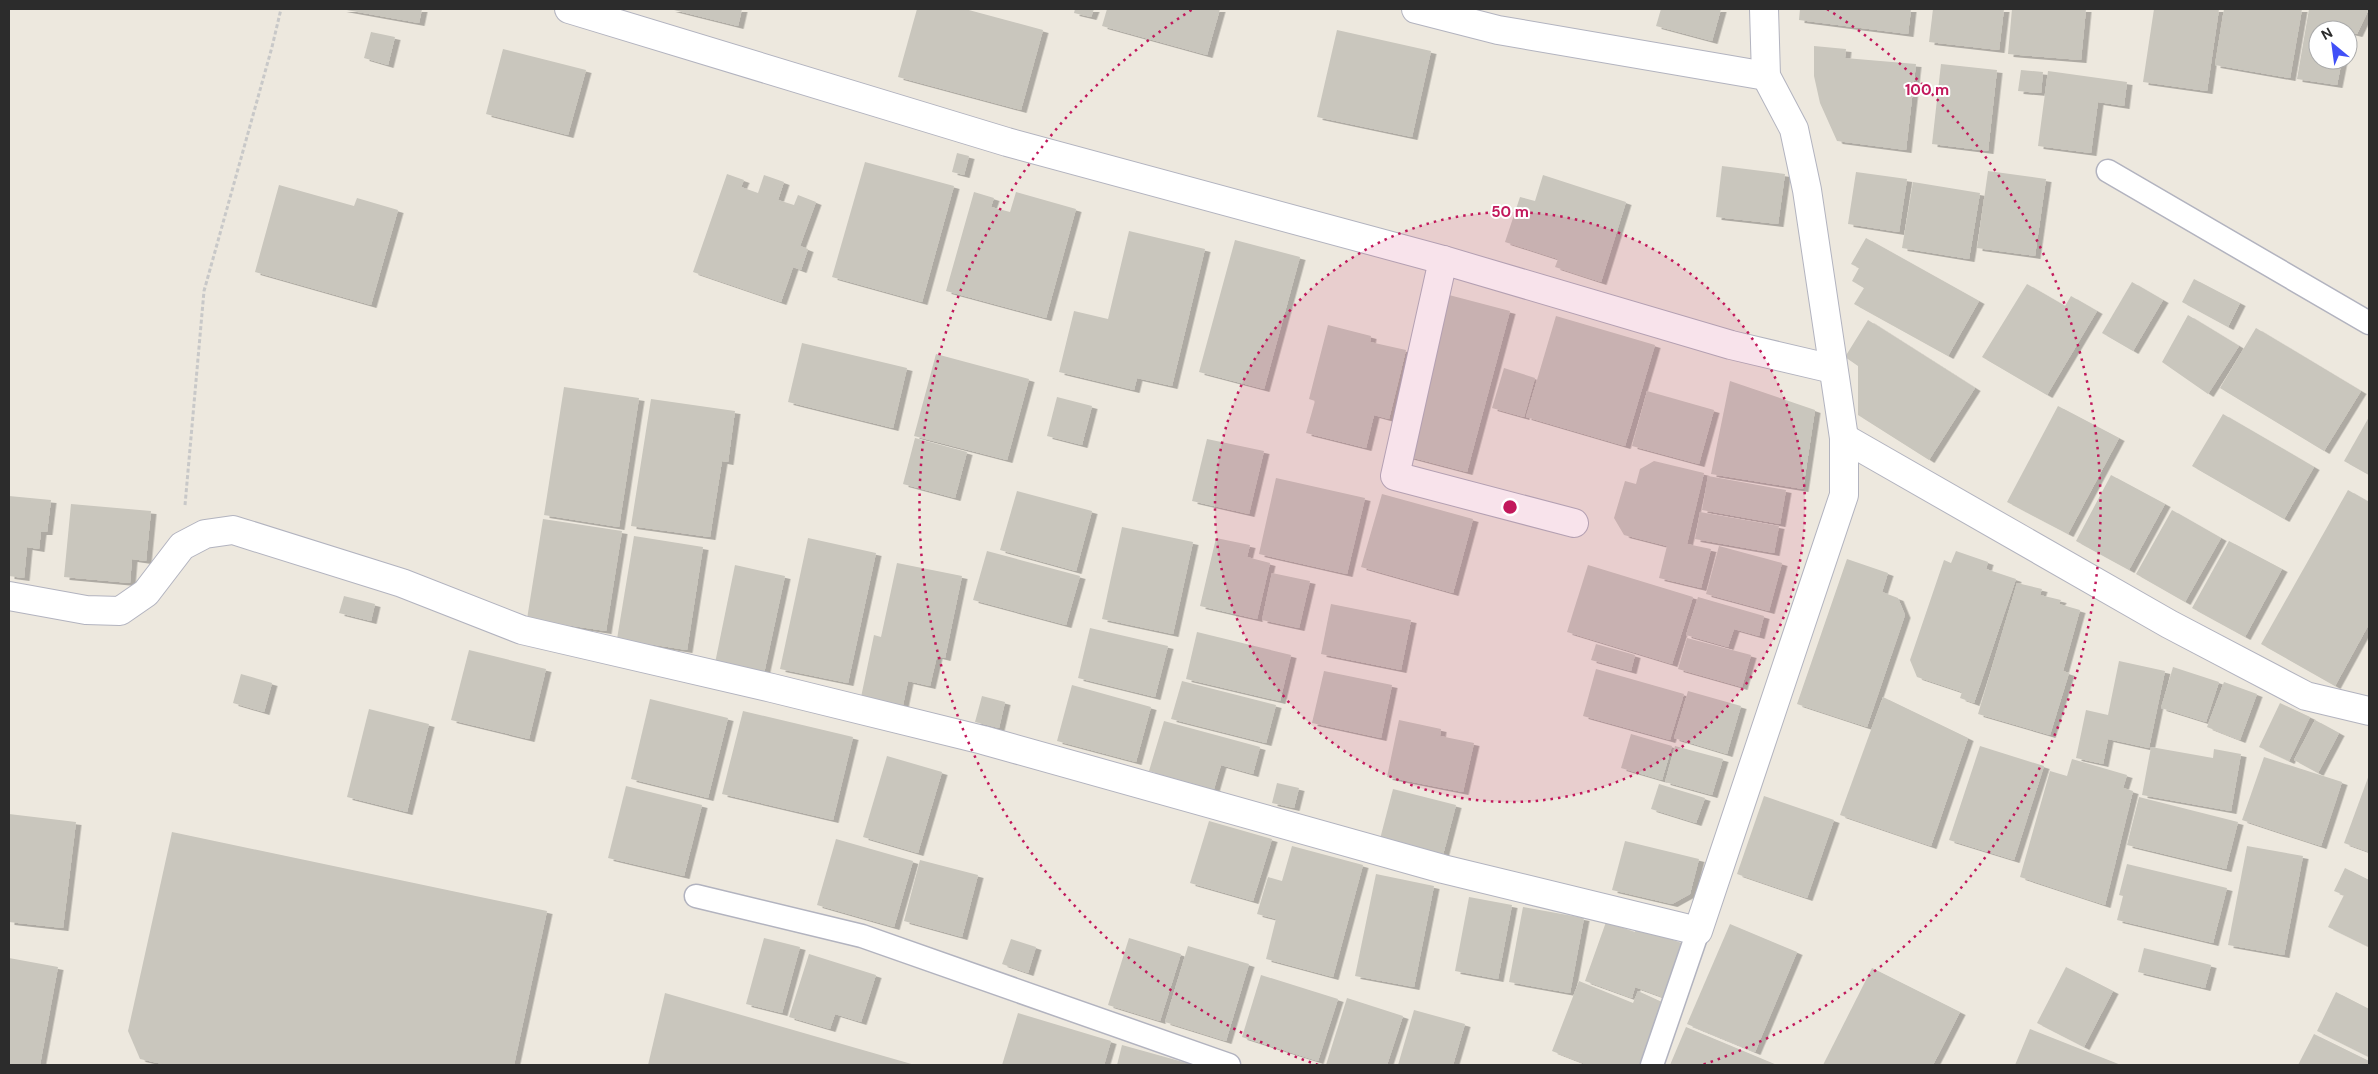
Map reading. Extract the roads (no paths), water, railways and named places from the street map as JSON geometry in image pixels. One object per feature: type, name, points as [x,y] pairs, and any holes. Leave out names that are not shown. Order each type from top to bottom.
[{"type":"street","points":[[569,9],[1007,142],[1444,260],[1731,345],[1832,369]]},
{"type":"street","points":[[1416,9],[1498,30],[1766,76]]},
{"type":"street","points":[[9,596],[86,610],[120,611],[146,593],[182,546],[205,534],[233,530],[402,584],[522,630],[772,688],[983,740],[1443,869],[1698,931],[1844,495],[1844,438],[1832,369],[1807,190],[1794,129],[1766,76],[1764,9]]},
{"type":"street","points":[[1444,260],[1395,476],[1574,523]]},
{"type":"street","points":[[1844,438],[2169,624],[2306,696],[2369,711]]},
{"type":"lane","points":[[2108,171],[2369,324]]},
{"type":"lane","points":[[696,896],[862,936],[1229,1065]]},
{"type":"lane","points":[[1652,1065],[1698,931]]}]
